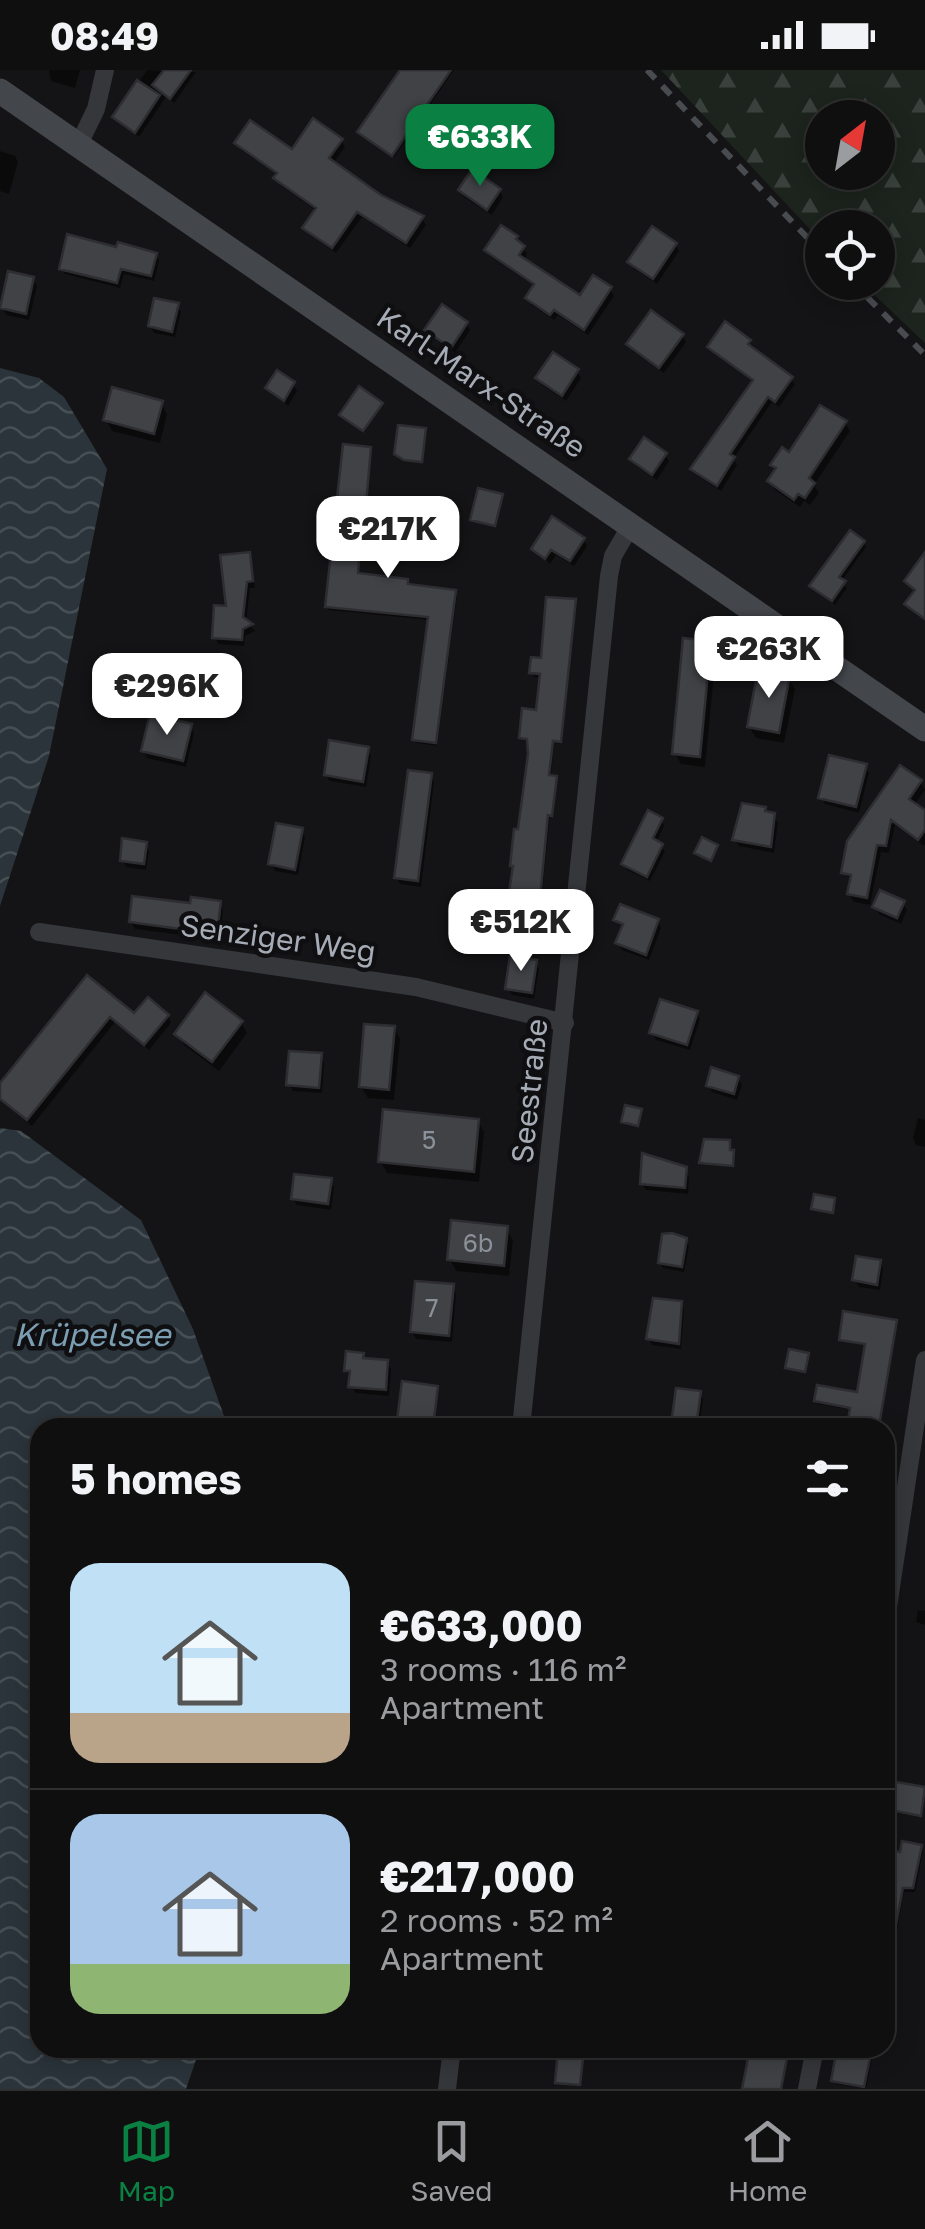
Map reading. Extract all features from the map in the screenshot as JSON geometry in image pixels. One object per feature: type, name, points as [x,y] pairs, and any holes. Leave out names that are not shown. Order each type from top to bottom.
[{"type":"street","points":[[79,144],[96,109],[105,70]]},
{"type":"street","name":"Karl-Marx-Straße","points":[[0,91],[925,729]]},
{"type":"street","name":"Seestraße","points":[[522,1418],[609,576],[613,556],[630,525]]},
{"type":"street","name":"Senziger Weg","points":[[40,932],[416,987],[564,1023]]},
{"type":"street","points":[[895,1560],[925,1360]]},
{"type":"street","points":[[447,2089],[451,2058]]},
{"type":"street","points":[[807,2089],[813,2058]]},
{"type":"green space","points":[[661,70],[925,70],[925,343],[880,300],[895,300],[895,210],[805,210],[805,224]]},
{"type":"water","points":[[0,368],[39,378],[64,397],[107,469],[49,756],[0,906]]},
{"type":"water","name":"Krüpelsee","points":[[0,1128],[21,1131],[141,1220],[193,1329],[225,1418],[30,1418],[30,2058],[197,2058],[186,2089],[0,2089]]},
{"type":"building","points":[[164,70],[191,70],[170,99],[152,85]]},
{"type":"building","points":[[400,70],[451,70],[392,156],[357,132]]},
{"type":"building","points":[[137,80],[160,95],[135,133],[112,117]]},
{"type":"building","points":[[313,118],[343,139],[329,158],[381,195],[424,216],[406,243],[357,212],[332,248],[302,228],[316,208],[273,178],[277,173],[234,143],[250,120],[292,149]]},
{"type":"building","points":[[472,169],[501,189],[487,210],[458,190]]},
{"type":"building","points":[[501,225],[525,246],[519,255],[580,295],[593,275],[612,287],[584,330],[554,310],[550,315],[525,298],[534,284],[484,250]]},
{"type":"building","points":[[652,226],[677,243],[653,279],[627,262]]},
{"type":"building","points":[[67,234],[157,253],[151,276],[121,269],[117,283],[59,269]]},
{"type":"building","points":[[8,271],[34,277],[26,314],[0,308]]},
{"type":"building","points":[[154,298],[179,303],[172,332],[148,326]]},
{"type":"building","points":[[442,304],[468,322],[451,348],[424,330]]},
{"type":"building","points":[[651,310],[684,334],[659,368],[626,344]]},
{"type":"building","points":[[725,321],[751,340],[748,344],[793,377],[775,402],[768,397],[730,454],[735,457],[717,486],[690,469],[753,380],[707,347]]},
{"type":"building","points":[[553,352],[579,369],[562,396],[535,378]]},
{"type":"building","points":[[277,370],[295,382],[284,401],[265,388]]},
{"type":"building","points":[[359,386],[383,403],[363,431],[339,415]]},
{"type":"building","points":[[112,387],[163,401],[154,434],[103,420]]},
{"type":"building","points":[[820,405],[847,421],[809,478],[815,483],[805,498],[798,494],[794,500],[767,481],[776,468],[770,465],[782,447],[789,452]]},
{"type":"building","points":[[398,425],[426,428],[422,462],[404,460],[394,454]]},
{"type":"building","points":[[644,437],[667,453],[652,475],[629,459]]},
{"type":"building","points":[[343,444],[371,447],[366,505],[414,508],[412,544],[361,540],[358,573],[456,590],[436,743],[412,740],[428,617],[325,607]]},
{"type":"building","points":[[478,488],[503,494],[495,526],[470,520]]},
{"type":"building","points":[[552,516],[585,538],[570,561],[551,550],[545,559],[531,549]]},
{"type":"building","points":[[850,530],[865,541],[839,577],[846,581],[832,601],[809,586]]},
{"type":"building","points":[[250,552],[253,581],[247,582],[243,617],[253,624],[243,629],[242,640],[212,638],[214,605],[226,606],[220,555]]},
{"type":"building","points":[[925,552],[925,619],[904,604],[915,590],[904,581]]},
{"type":"building","points":[[546,597],[576,599],[561,742],[553,741],[549,775],[557,776],[552,816],[548,815],[537,930],[504,925],[514,829],[518,829],[528,754],[527,739],[519,738],[522,708],[536,710],[540,674],[529,673],[531,657],[541,658]]},
{"type":"building","points":[[683,638],[711,641],[700,757],[672,754]]},
{"type":"building","points":[[758,670],[790,675],[779,733],[747,727]]},
{"type":"building","points":[[150,714],[192,724],[183,761],[141,751]]},
{"type":"building","points":[[329,740],[369,747],[363,782],[324,775]]},
{"type":"building","points":[[829,755],[867,764],[856,807],[818,798]]},
{"type":"building","points":[[900,765],[922,780],[909,799],[925,810],[925,830],[918,840],[891,820],[886,846],[877,845],[867,898],[847,894],[851,875],[841,873],[847,841]]},
{"type":"building","points":[[408,770],[432,773],[418,881],[394,878]]},
{"type":"building","points":[[742,803],[766,807],[765,811],[775,813],[771,847],[732,840]]},
{"type":"building","points":[[648,810],[663,818],[653,838],[663,844],[647,877],[621,864]]},
{"type":"building","points":[[276,823],[303,828],[295,870],[268,864]]},
{"type":"building","points":[[702,837],[718,845],[711,861],[694,853]]},
{"type":"building","points":[[122,838],[147,842],[144,864],[120,861]]},
{"type":"building","points":[[880,890],[905,901],[897,918],[872,907]]},
{"type":"building","points":[[132,896],[190,903],[191,897],[221,901],[217,934],[129,922]]},
{"type":"building","points":[[620,904],[659,919],[646,955],[615,943],[623,924],[613,920]]},
{"type":"building","points":[[510,956],[537,960],[532,993],[505,989]]},
{"type":"building","points":[[87,975],[134,1013],[148,997],[169,1015],[144,1045],[110,1017],[27,1120],[0,1099],[0,1083]]},
{"type":"building","points":[[205,992],[243,1021],[212,1062],[174,1034]]},
{"type":"building","points":[[660,999],[698,1011],[687,1045],[649,1033]]},
{"type":"building","points":[[364,1024],[395,1026],[389,1090],[359,1087]]},
{"type":"building","points":[[289,1051],[322,1053],[319,1088],[286,1085]]},
{"type":"building","points":[[711,1067],[739,1076],[734,1094],[706,1086]]},
{"type":"building","points":[[625,1105],[642,1109],[638,1126],[621,1122]]},
{"type":"building","points":[[383,1109],[479,1119],[474,1172],[378,1162]]},
{"type":"building","points":[[704,1139],[730,1140],[733,1166],[699,1163]]},
{"type":"building","points":[[642,1153],[687,1167],[685,1188],[640,1184]]},
{"type":"building","points":[[294,1174],[332,1178],[328,1204],[291,1199]]},
{"type":"building","points":[[814,1194],[835,1198],[833,1213],[811,1209]]},
{"type":"building","points":[[451,1220],[508,1226],[504,1266],[447,1260]]},
{"type":"building","points":[[662,1234],[687,1238],[682,1267],[658,1263]]},
{"type":"building","points":[[856,1256],[881,1260],[877,1285],[852,1280]]},
{"type":"building","points":[[415,1281],[454,1284],[449,1336],[410,1332]]},
{"type":"building","points":[[653,1298],[682,1301],[679,1344],[646,1339]]},
{"type":"building","points":[[843,1311],[897,1320],[880,1418],[848,1418],[850,1408],[814,1401],[817,1385],[857,1392],[865,1344],[839,1340]]},
{"type":"building","points":[[789,1349],[809,1353],[805,1372],[785,1368]]},
{"type":"building","points":[[346,1351],[364,1353],[363,1358],[388,1360],[386,1390],[348,1387],[350,1371],[344,1371]]},
{"type":"building","points":[[402,1381],[438,1386],[434,1418],[397,1418]]},
{"type":"building","points":[[676,1388],[701,1391],[697,1418],[672,1417]]},
{"type":"building","points":[[895,1782],[925,1787],[921,1816],[895,1811]]},
{"type":"building","points":[[902,1841],[922,1845],[913,1888],[903,1888],[895,1930],[895,1851],[900,1852]]},
{"type":"building","points":[[557,2058],[583,2058],[580,2085],[555,2083]]},
{"type":"building","points":[[748,2058],[787,2058],[781,2089],[742,2089]]},
{"type":"building","points":[[835,2058],[870,2058],[864,2087],[831,2081]]},
{"type":"railway","points":[[647,70],[805,235]]},
{"type":"railway","points":[[870,300],[925,355]]}]
